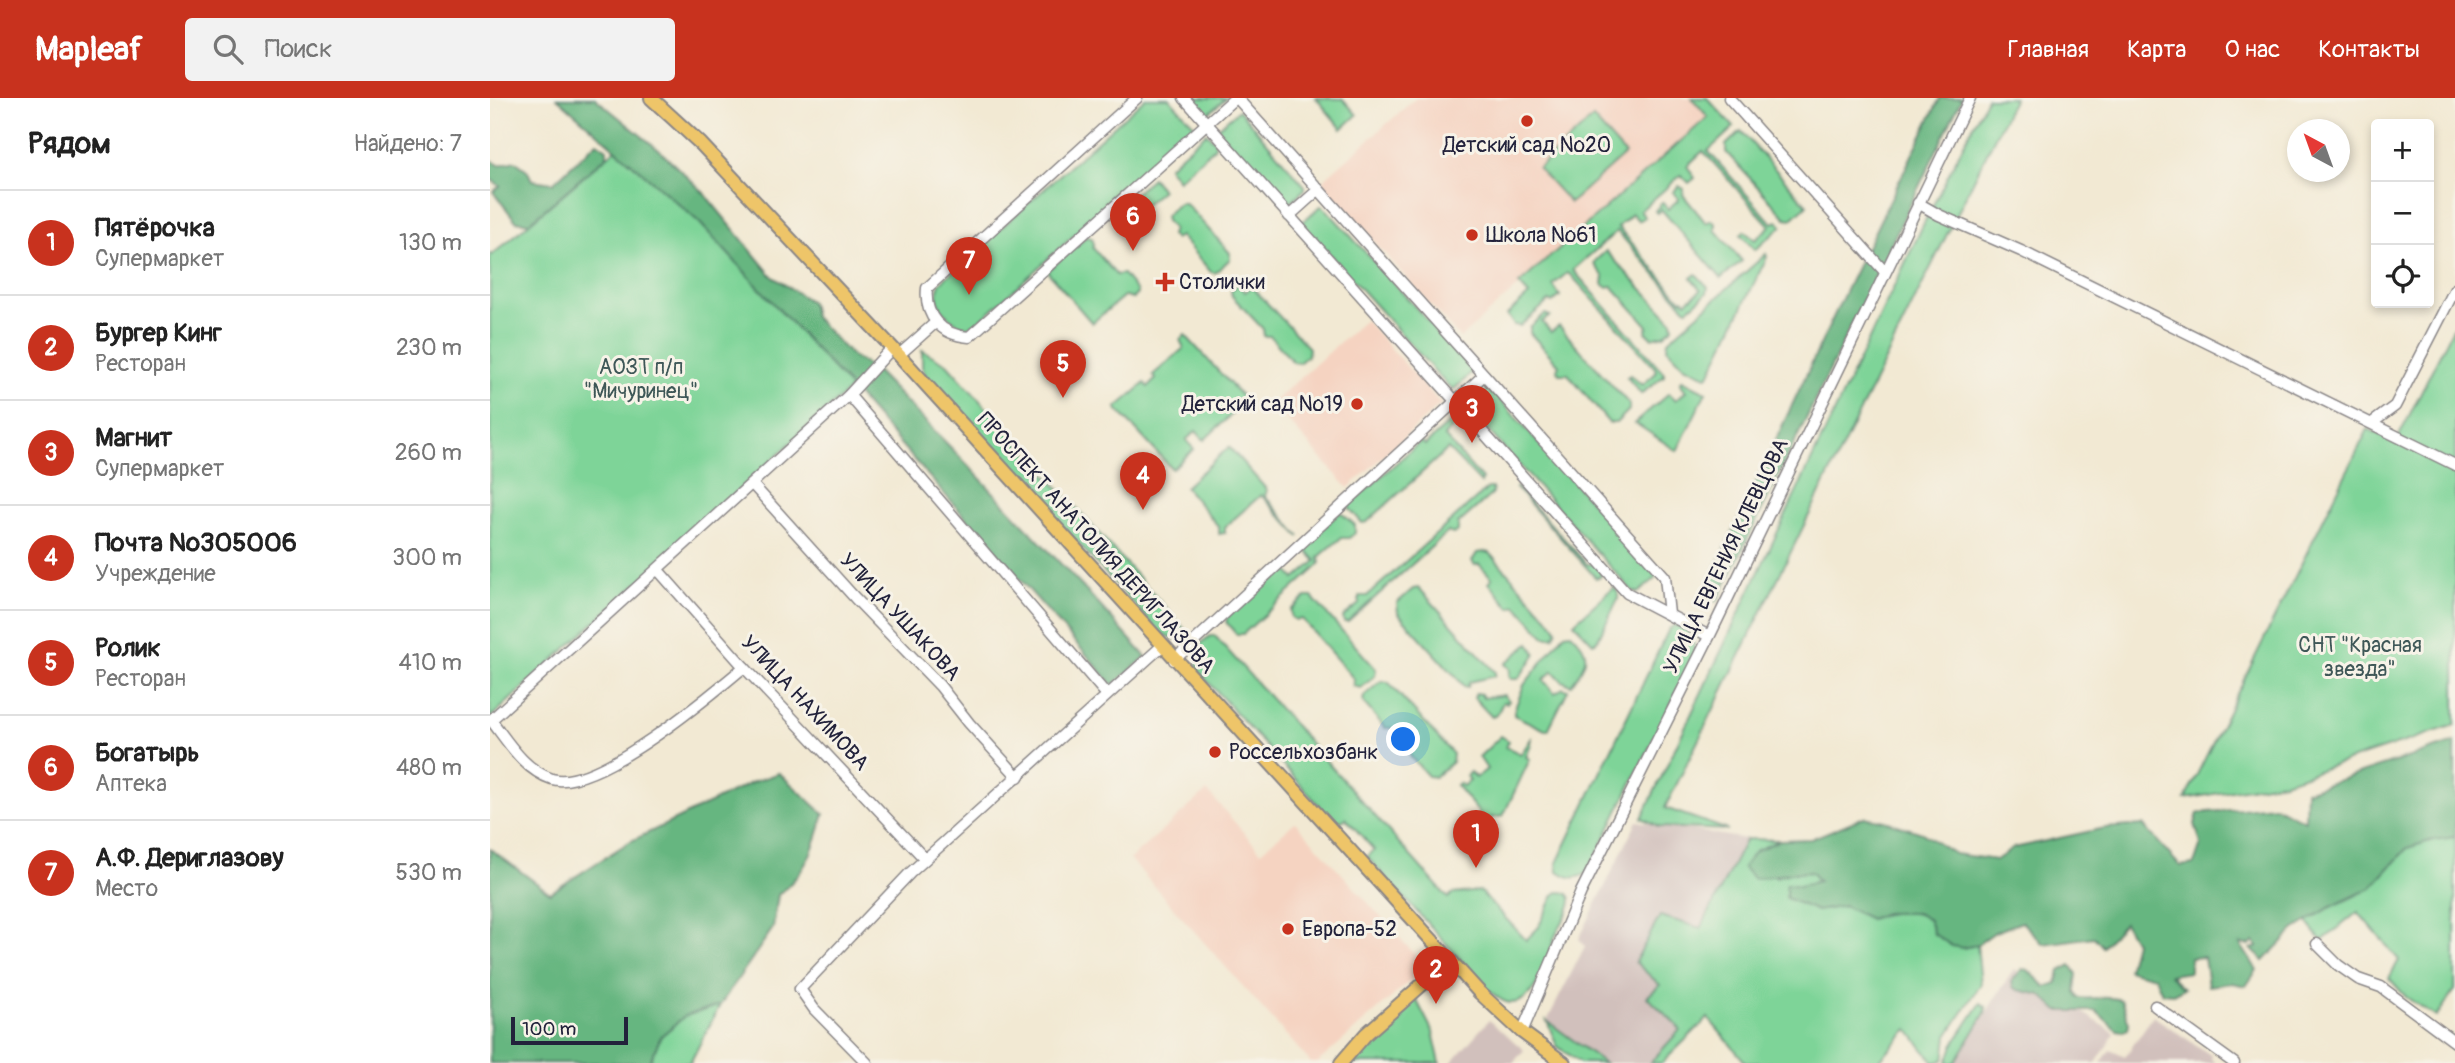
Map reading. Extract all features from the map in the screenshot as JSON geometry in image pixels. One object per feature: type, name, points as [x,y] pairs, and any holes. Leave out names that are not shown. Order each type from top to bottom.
[{"type":"main road","name":"ПРОСПЕКТ АНАТОЛИЯ ДЕРИГЛАЗОВА","points":[[651,98],[701,144],[896,352],[1450,960],[1507,1020],[1564,1063]]},
{"type":"main road","points":[[1341,1063],[1366,1034],[1450,960]]},
{"type":"street","points":[[1137,98],[927,288],[928,310],[935,323],[947,332],[969,337],[1236,98],[1665,577],[1669,614]]},
{"type":"street","points":[[1184,98],[1627,593],[1709,636]]},
{"type":"street","points":[[1729,98],[1885,272]]},
{"type":"street","name":"УЛИЦА ЕВГЕНИЯ КЛЕВЦОВА","points":[[1522,1032],[1581,892],[1709,636],[1970,98]]},
{"type":"street","points":[[1289,216],[1318,190]]},
{"type":"street","points":[[1919,203],[2455,465]]},
{"type":"street","points":[[2372,423],[2395,406],[2455,289]]},
{"type":"street","points":[[744,667],[668,728],[627,754],[580,778],[554,779],[537,772],[520,758],[491,720],[896,352],[935,323]]},
{"type":"street","points":[[1174,660],[1484,375]]},
{"type":"street","points":[[849,395],[1107,695]]},
{"type":"street","name":"УЛИЦА УШАКОВА","points":[[752,484],[855,598],[940,686],[1018,777]]},
{"type":"street","name":"УЛИЦА НАХИМОВА","points":[[658,570],[744,667],[925,859]]},
{"type":"street","points":[[867,1063],[814,1009],[800,989],[909,873],[1162,646]]},
{"type":"street","points":[[2317,944],[2338,965],[2358,979],[2381,987],[2455,1042]]},
{"type":"street","points":[[2155,1006],[2234,1063]]},
{"type":"shaded area","name":"Школа №61","points":[[1416,98],[1692,98],[1709,117],[1460,338],[1321,182]]},
{"type":"shaded area","name":"Детский сад №19","points":[[1365,320],[1441,404],[1348,488],[1272,403]]},
{"type":"shaded area","points":[[1207,791],[1261,852],[1295,822],[1426,967],[1317,1063],[1311,1063],[1130,859]]},
{"type":"shaded area","points":[[1637,821],[1746,839],[1701,928],[1635,963],[1660,985],[1647,997],[1680,1031],[1650,1063],[1604,1063],[1547,1021],[1585,946],[1579,939]]},
{"type":"shaded area","points":[[2014,969],[2115,1033],[2096,1063],[1954,1063]]},
{"type":"shaded area","points":[[2153,1016],[2212,1056],[2211,1059],[2216,1063],[2101,1063],[2110,1050],[2125,1057]]},
{"type":"shaded area","points":[[1489,1020],[1524,1050],[1513,1063],[1451,1063]]},
{"type":"green space","points":[[557,98],[595,98],[659,150],[703,192],[772,276],[811,302],[814,317],[853,357],[874,369],[961,458],[1146,657],[1113,685],[851,388],[699,222]]},
{"type":"green space","points":[[1145,98],[1169,98],[1195,126],[976,324],[966,327],[947,316],[939,304],[940,283]]},
{"type":"green space","points":[[1188,98],[1226,98],[1208,114],[1202,113]]},
{"type":"green space","points":[[1316,98],[1343,99],[1357,115],[1342,129]]},
{"type":"green space","points":[[1692,98],[1707,98],[1734,127],[1708,151],[1772,223],[1778,221],[1782,226],[1755,250],[1741,235],[1744,231],[1755,240],[1770,226],[1703,151],[1687,166],[1695,178],[1689,183],[1681,175],[1640,211],[1645,217],[1639,221],[1632,214],[1618,227],[1681,300],[1686,302],[1701,290],[1691,278],[1696,274],[1708,287],[1707,293],[1688,309],[1685,308],[1617,231],[1573,270],[1664,373],[1664,376],[1641,394],[1627,377],[1630,375],[1642,385],[1656,373],[1655,368],[1571,275],[1567,273],[1553,285],[1560,296],[1552,303],[1549,301],[1520,326],[1514,325],[1507,315],[1529,295],[1519,284],[1708,117]]},
{"type":"green space","points":[[1940,98],[1962,98],[1717,602],[1703,595],[1847,288]]},
{"type":"green space","points":[[1987,98],[2014,98],[1665,808],[1728,830],[1660,827],[1642,818],[1924,223]]},
{"type":"green space","points":[[1239,110],[1305,186],[1287,205],[1216,129]]},
{"type":"green space","points":[[1593,118],[1625,154],[1570,203],[1538,168]]},
{"type":"green space","points":[[1741,131],[1807,205],[1792,219],[1786,218],[1726,152],[1726,145]]},
{"type":"green space","points":[[1206,133],[1215,141],[1215,147],[1178,180],[1168,167]]},
{"type":"green space","points":[[597,142],[607,149],[607,156],[529,223],[516,221],[493,192],[500,186],[490,179],[490,159],[499,165],[515,161],[527,170],[532,180],[553,183]]},
{"type":"green space","name":"АОЗТ п/п \"Мичуринец\"","points":[[616,149],[699,222],[851,388],[490,718],[490,254]]},
{"type":"green space","points":[[1152,178],[1162,190],[1120,226],[1112,218],[1114,212]]},
{"type":"green space","points":[[1679,186],[1684,189],[1683,195],[1706,223],[1712,220],[1716,225],[1715,230],[1742,261],[1721,278],[1661,209],[1657,213],[1655,211],[1662,202],[1668,209],[1679,199],[1673,192]]},
{"type":"green space","points":[[1179,203],[1185,203],[1230,253],[1230,259],[1215,273],[1211,272],[1180,236],[1175,239],[1171,235],[1173,229],[1165,216]]},
{"type":"green space","points":[[1321,206],[1469,366],[1472,373],[1454,389],[1448,386],[1303,225],[1302,222]]},
{"type":"green space","points":[[1087,236],[1093,239],[1093,248],[1116,275],[1123,274],[1137,291],[1132,299],[1124,296],[1092,323],[1047,271]]},
{"type":"green space","points":[[1606,251],[1672,321],[1673,327],[1664,335],[1652,338],[1646,332],[1648,326],[1612,286],[1603,284],[1604,277],[1594,264]]},
{"type":"green space","points":[[1766,254],[1767,257],[1709,375],[1684,366],[1667,348],[1668,341]]},
{"type":"green space","points":[[1238,284],[1245,292],[1252,287],[1309,348],[1308,355],[1299,363],[1293,362],[1270,336],[1264,336],[1263,329],[1232,296],[1231,291]]},
{"type":"green space","points":[[1545,314],[1550,316],[1542,322],[1551,332],[1559,326],[1629,404],[1629,410],[1616,423],[1609,423],[1568,374],[1559,374],[1559,365],[1530,333],[1530,327]]},
{"type":"green space","name":"СНТ \"Красная звезда\"","points":[[2455,324],[2455,725],[2284,782],[2185,799],[2368,429],[2396,442]]},
{"type":"green space","points":[[1185,335],[1246,401],[1204,440],[1196,431],[1186,440],[1194,449],[1172,469],[1116,408],[1145,383],[1148,387],[1156,379],[1153,375],[1184,348],[1180,340]]},
{"type":"green space","points":[[922,350],[947,364],[1189,634],[1175,639],[1161,634],[926,377],[922,367]]},
{"type":"green space","points":[[1682,380],[1706,392],[1677,451],[1635,423],[1669,393],[1676,400],[1686,391],[1680,383]]},
{"type":"green space","points":[[1487,390],[1493,392],[1654,572],[1656,578],[1638,593],[1632,591],[1469,409],[1468,407]]},
{"type":"green space","points":[[1461,415],[1464,417],[1444,436],[1482,479],[1481,483],[1448,449],[1367,522],[1362,523],[1349,505],[1421,441],[1425,445]]},
{"type":"green space","points":[[1229,447],[1267,490],[1265,496],[1300,537],[1261,495],[1225,527],[1225,533],[1219,534],[1219,527],[1185,487]]},
{"type":"green space","points":[[1517,487],[1587,564],[1595,564],[1601,570],[1601,576],[1596,578]]},
{"type":"green space","points":[[1488,488],[1492,488],[1493,493],[1458,524],[1458,531],[1453,534],[1448,532],[1348,622],[1344,622],[1343,617],[1359,604],[1359,596],[1367,596]]},
{"type":"green space","points":[[1340,512],[1355,525],[1355,533],[1349,538],[1341,538],[1319,557],[1320,563],[1317,567],[1243,634],[1236,634],[1226,622],[1228,615],[1283,566],[1295,579],[1316,561],[1306,550],[1305,544]]},
{"type":"green space","points":[[1477,553],[1490,553],[1555,626],[1557,631],[1553,637],[1545,637],[1516,605],[1510,608],[1489,583],[1492,578],[1479,564],[1475,565],[1472,561]]},
{"type":"green space","points":[[1614,587],[1618,592],[1618,599],[1597,641],[1593,643],[1574,623]]},
{"type":"green space","points":[[1419,588],[1495,672],[1495,676],[1469,682],[1468,687],[1465,687],[1398,613],[1397,603],[1413,589]]},
{"type":"green space","points":[[1306,597],[1312,597],[1376,669],[1375,676],[1361,688],[1353,686],[1354,679],[1302,619],[1291,617],[1291,610]]},
{"type":"green space","points":[[1675,625],[1685,630],[1692,638],[1693,659],[1588,872],[1577,877],[1566,876],[1558,871],[1557,863],[1669,629]]},
{"type":"green space","points":[[1571,633],[1583,646],[1584,664],[1571,685],[1562,681],[1553,671],[1543,680],[1555,693],[1563,688],[1568,690],[1548,730],[1545,730],[1514,715],[1514,711],[1524,685],[1561,638]]},
{"type":"green space","points":[[1215,636],[1448,898],[1452,894],[1480,891],[1526,940],[1538,928],[1554,895],[1564,892],[1569,895],[1569,908],[1554,939],[1544,969],[1525,998],[1506,1002],[1489,991],[1367,857],[1374,850],[1346,818],[1333,821],[1200,673],[1197,652],[1202,643]]},
{"type":"green space","points":[[1529,643],[1536,654],[1518,679],[1511,679],[1510,669],[1505,664]]},
{"type":"green space","points":[[1381,681],[1388,682],[1453,754],[1452,762],[1435,777],[1428,776],[1410,756],[1410,747],[1405,741],[1399,743],[1396,739],[1397,733],[1392,728],[1385,728],[1363,702],[1364,696]]},
{"type":"green space","points":[[1476,693],[1483,698],[1504,695],[1509,701],[1503,702],[1497,715],[1492,717],[1474,698]]},
{"type":"green space","points":[[1501,736],[1509,741],[1506,747],[1521,754],[1531,739],[1526,757],[1530,759],[1503,816],[1484,819],[1456,785],[1459,783],[1463,786],[1470,780],[1466,776],[1470,772],[1476,778],[1487,769],[1479,757]]},
{"type":"green space","points":[[2455,742],[2455,837],[2407,848],[2371,888],[2329,908],[2294,930],[2264,961],[2251,949],[2258,947],[2254,942],[2250,945],[2240,944],[2257,970],[2246,986],[2232,983],[2208,986],[2204,957],[2190,958],[2190,972],[2170,975],[2184,988],[2173,994],[2162,993],[2155,977],[2128,970],[2135,942],[2124,923],[2103,947],[2094,937],[2043,944],[2022,922],[1995,932],[1977,945],[1962,948],[1952,946],[1934,934],[1929,920],[1917,913],[1885,913],[1870,919],[1844,906],[1817,911],[1786,898],[1786,884],[1800,886],[1819,881],[1811,872],[1754,879],[1743,867],[1755,851],[1780,840],[1811,839],[1864,817],[1922,833],[1955,854],[1996,860],[2014,848],[2105,828],[2143,825],[2180,866],[2194,864],[2201,844],[2195,824],[2198,813],[2274,806],[2305,821],[2306,791]]},
{"type":"green space","points":[[779,773],[824,814],[803,868],[778,895],[773,928],[720,1005],[685,1016],[661,1036],[649,1063],[490,1063],[490,849],[550,893],[629,842],[753,782]]},
{"type":"green space","points":[[2455,837],[2455,990],[2436,1017],[2406,997],[2389,978],[2399,960],[2358,912],[2322,941],[2307,922],[2371,888],[2407,848]]},
{"type":"green space","points":[[1746,839],[1780,840],[1755,851],[1775,877],[1811,872],[1819,881],[1800,886],[1817,911],[1844,906],[1870,919],[1891,913],[1914,913],[1928,920],[1934,934],[1962,948],[1977,945],[1981,984],[1947,1036],[1944,1060],[1934,1063],[1908,1029],[1877,1063],[1746,1063],[1708,1018],[1662,1063],[1650,1063],[1680,1030],[1647,997],[1660,985],[1635,962],[1660,916],[1701,928]]},
{"type":"green space","points":[[2071,965],[2077,974],[2075,992],[2078,998],[2121,1000],[2129,1023],[2128,1029],[2117,1030],[2096,1011],[2058,1011],[2041,995],[2013,987],[2012,981],[2022,969],[2028,970],[2046,987],[2057,983],[2060,971]]},
{"type":"green space","points":[[1416,999],[1433,1032],[1440,1063],[1353,1063],[1381,1031]]},
{"type":"green space","points":[[1981,1003],[1986,1007],[1985,1013],[1955,1063],[1947,1063],[1953,1045]]},
{"type":"green space","points":[[720,1005],[690,1063],[649,1063],[661,1036],[685,1016]]},
{"type":"green space","points":[[1547,1021],[1604,1063],[1580,1063],[1557,1046]]},
{"type":"place","name":"Детский сад №20","points":[[1527,121]]},
{"type":"place","name":"Школа №61","points":[[1472,235]]},
{"type":"place","name":"Богатырь","points":[[1133,251]]},
{"type":"place","name":"Столички","points":[[1165,282]]},
{"type":"place","name":"А.Ф. Дериглазову","points":[[969,295]]},
{"type":"place","name":"Ролик","points":[[1063,398]]},
{"type":"place","name":"Детский сад №19","points":[[1357,404]]},
{"type":"place","name":"Магнит","points":[[1472,443]]},
{"type":"place","name":"Почта №305006","points":[[1143,510]]},
{"type":"place","name":"Россельхозбанк","points":[[1215,752]]},
{"type":"place","name":"Пятёрочка","points":[[1476,868]]},
{"type":"place","name":"Европа-52","points":[[1288,929]]},
{"type":"place","name":"Бургер Кинг","points":[[1436,1004]]}]
